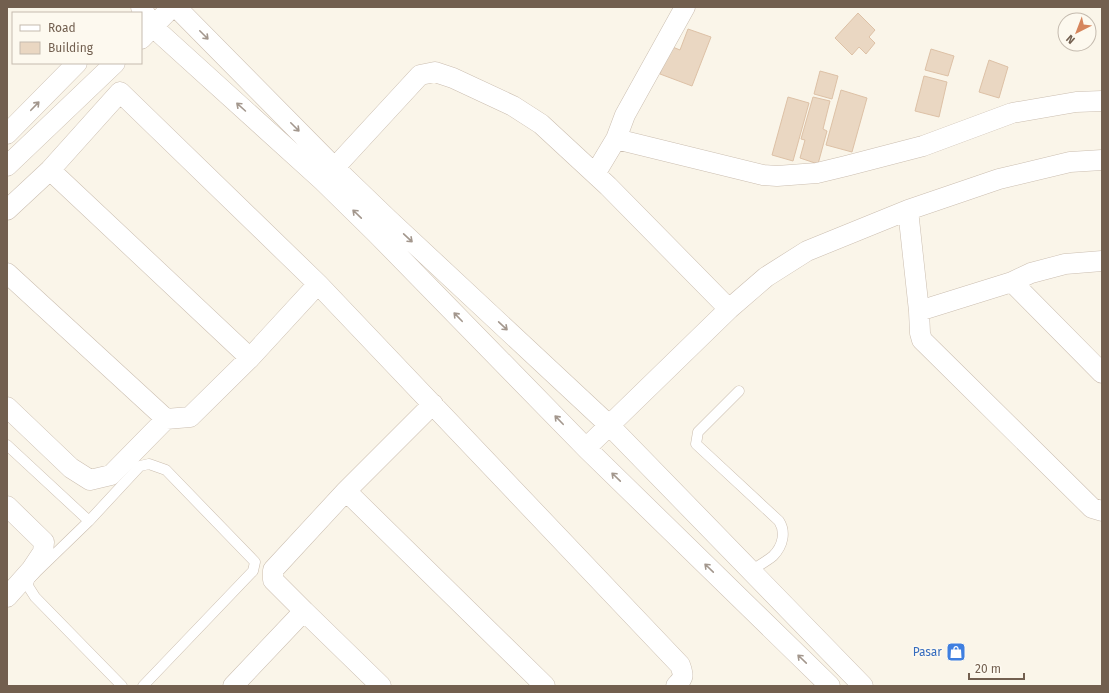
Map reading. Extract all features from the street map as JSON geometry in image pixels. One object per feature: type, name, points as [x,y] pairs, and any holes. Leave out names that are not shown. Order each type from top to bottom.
[{"type":"street","points":[[141,7],[147,33],[329,174]]},
{"type":"street","points":[[147,33],[172,7]]},
{"type":"street","points":[[176,7],[329,174],[382,226],[586,448],[830,686]]},
{"type":"street","points":[[595,174],[616,139],[625,115],[685,7]]},
{"type":"street","points":[[7,134],[76,64]]},
{"type":"street","points":[[7,166],[114,64]]},
{"type":"street","points":[[329,174],[420,75],[435,72],[453,78],[513,106],[541,124],[595,174],[729,309]]},
{"type":"street","points":[[7,210],[50,170],[120,92],[318,284],[680,665],[683,673],[683,679],[676,686]]},
{"type":"street","points":[[616,139],[764,175],[788,175],[817,172],[846,166],[923,146],[1012,114],[1076,102],[1102,101]]},
{"type":"street","points":[[586,448],[729,309],[766,277],[807,252],[908,210],[999,179],[1070,162],[1102,160]]},
{"type":"street","points":[[50,170],[250,358]]},
{"type":"street","points":[[908,210],[920,333],[922,340],[1092,508],[1102,511]]},
{"type":"street","points":[[382,226],[610,426],[752,570],[863,686]]},
{"type":"street","points":[[919,311],[1012,282],[1031,273],[1065,264],[1102,261]]},
{"type":"street","points":[[7,273],[166,419]]},
{"type":"street","points":[[1012,282],[1102,372]]},
{"type":"street","points":[[7,407],[70,468],[90,480],[111,475],[166,419],[190,418],[250,358],[318,284]]},
{"type":"street","points":[[381,686],[273,580],[273,570],[346,491],[433,404]]},
{"type":"street","points":[[346,491],[545,686]]},
{"type":"street","points":[[7,506],[44,542],[43,552],[31,570],[7,597]]},
{"type":"street","points":[[233,686],[304,611]]},
{"type":"lane","points":[[739,391],[698,432],[696,444],[778,520],[782,526],[784,534],[782,541],[773,556],[752,570]]},
{"type":"lane","points":[[7,445],[89,521]]},
{"type":"lane","points":[[122,686],[35,597],[28,586],[29,579],[89,521],[140,466],[149,464],[166,470],[254,562],[253,571],[142,686]]},
{"type":"building","points":[[858,13],[875,30],[869,37],[875,43],[866,54],[859,47],[852,55],[835,38]]},
{"type":"building","points":[[688,29],[711,37],[692,86],[660,74],[670,46],[680,50]]},
{"type":"building","points":[[931,49],[954,56],[948,76],[925,70]]},
{"type":"building","points":[[989,60],[1008,67],[999,98],[979,92]]},
{"type":"building","points":[[820,71],[838,76],[832,99],[814,94]]},
{"type":"building","points":[[924,76],[947,82],[939,117],[915,111]]},
{"type":"building","points":[[841,90],[867,98],[852,152],[826,145]]},
{"type":"building","points":[[788,97],[809,103],[793,161],[772,155]]},
{"type":"building","points":[[813,97],[830,101],[823,129],[827,131],[818,164],[800,158],[805,140],[801,139]]},
{"type":"place","name":"Pasar","points":[[956,652]]}]
